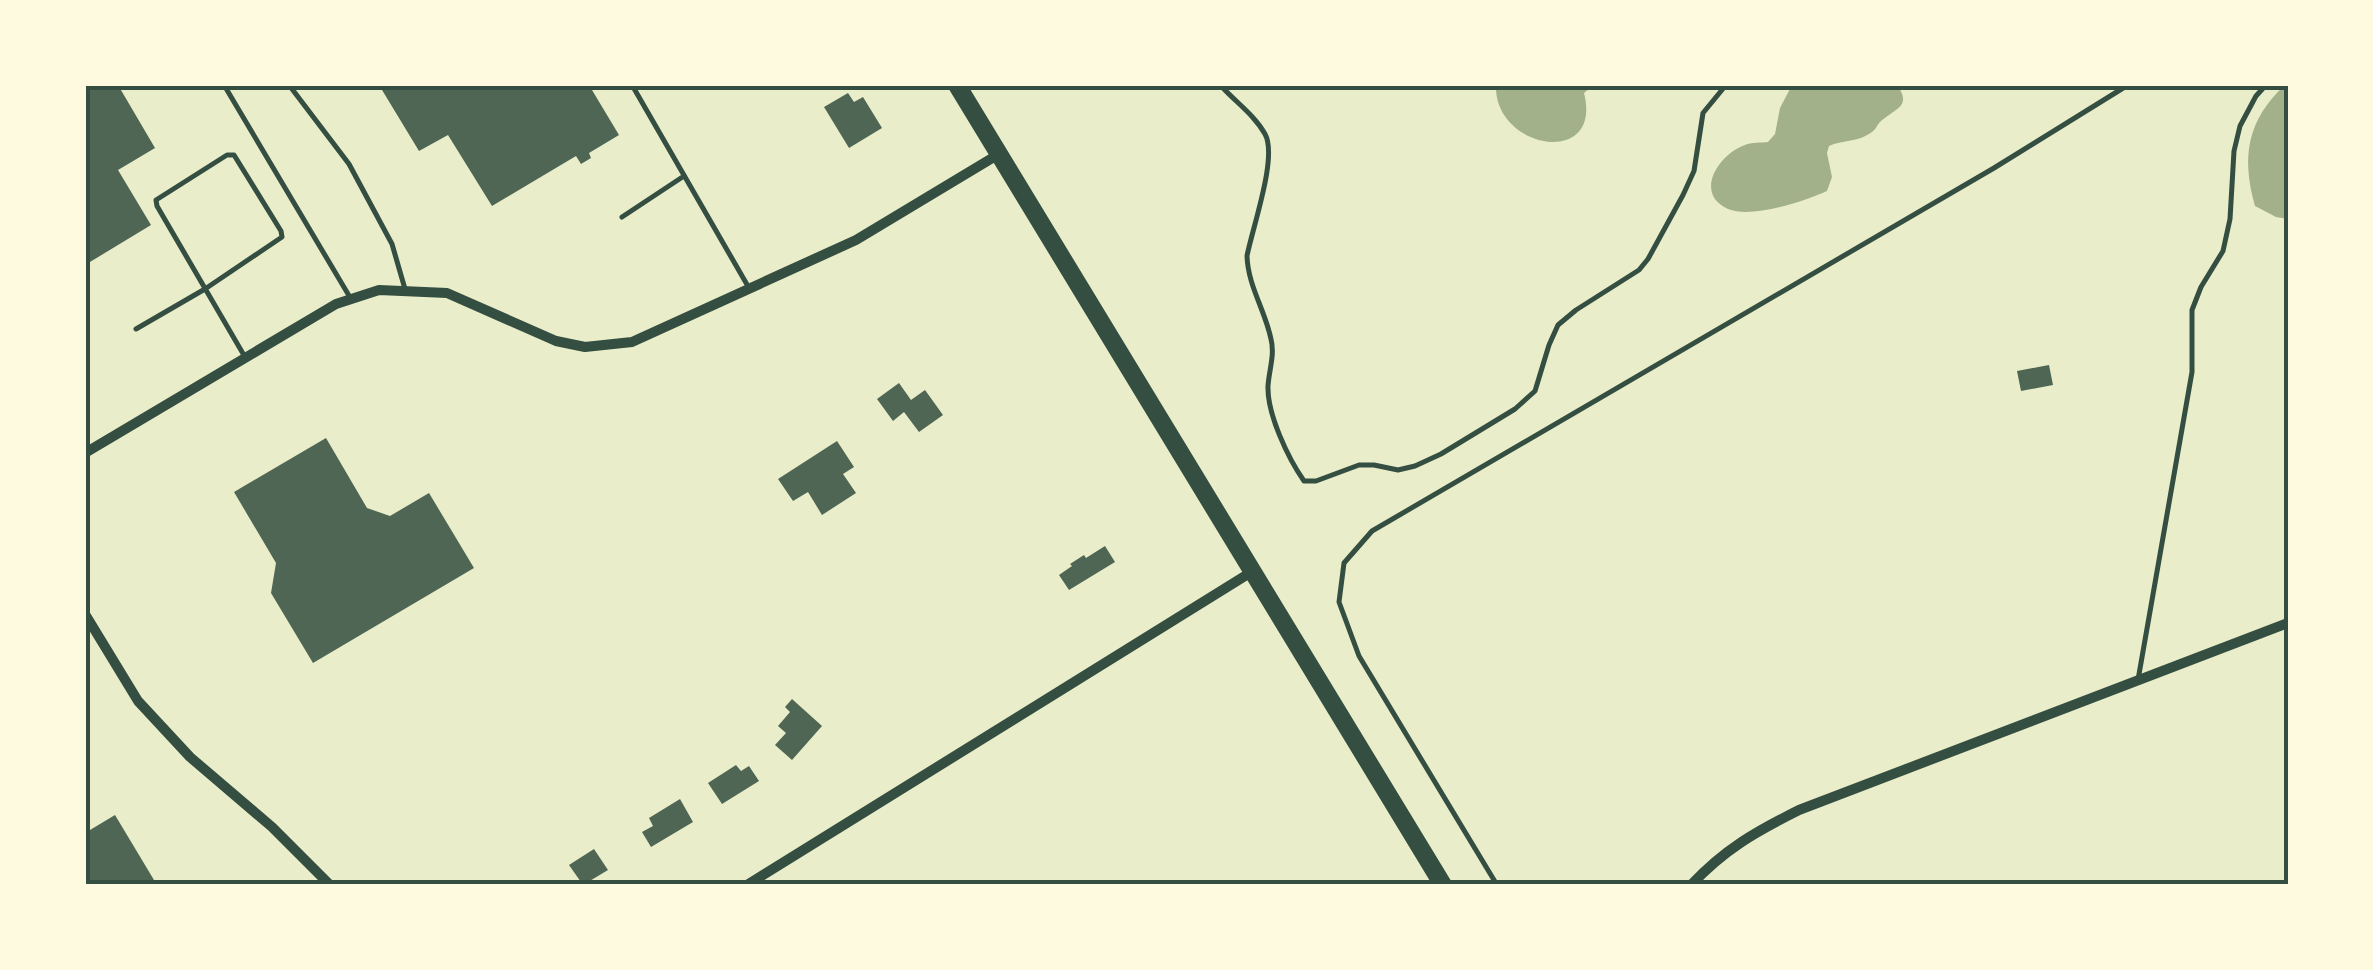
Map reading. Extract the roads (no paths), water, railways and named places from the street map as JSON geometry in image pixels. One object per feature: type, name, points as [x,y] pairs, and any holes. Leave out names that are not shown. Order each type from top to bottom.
[{"type":"main road","points":[[958,85],[1443,885]]},
{"type":"street","points":[[85,453],[336,304],[379,290],[447,294],[556,340],[586,346],[632,342],[856,240],[999,154]]},
{"type":"street","points":[[747,885],[1253,571]]},
{"type":"street","points":[[85,614],[138,701],[190,757],[272,827],[330,885]]},
{"type":"street","points":[[1691,885],[1726,851],[1799,810],[2288,622]]},
{"type":"lane","points":[[224,85],[352,299]]},
{"type":"lane","points":[[289,85],[349,164],[392,244],[406,292]]},
{"type":"lane","points":[[632,85],[749,288]]},
{"type":"lane","points":[[1224,85],[1269,142],[1269,161],[1247,256],[1248,272],[1274,352],[1268,382],[1272,413],[1295,468],[1304,481],[1316,482],[1359,464],[1398,470],[1415,466],[1515,410],[1535,390],[1558,324],[1639,270],[1648,259],[1694,171],[1703,114],[1726,85]]},
{"type":"lane","points":[[1496,885],[1359,656],[1339,602],[1344,564],[1372,531],[1994,168],[2128,85]]},
{"type":"lane","points":[[2138,680],[2192,372],[2192,310],[2200,287],[2223,250],[2240,126],[2266,85]]},
{"type":"lane","points":[[136,330],[205,289],[282,238],[234,155],[227,155],[156,200],[157,206],[205,289],[245,358]]},
{"type":"lane","points":[[622,217],[684,176]]}]
